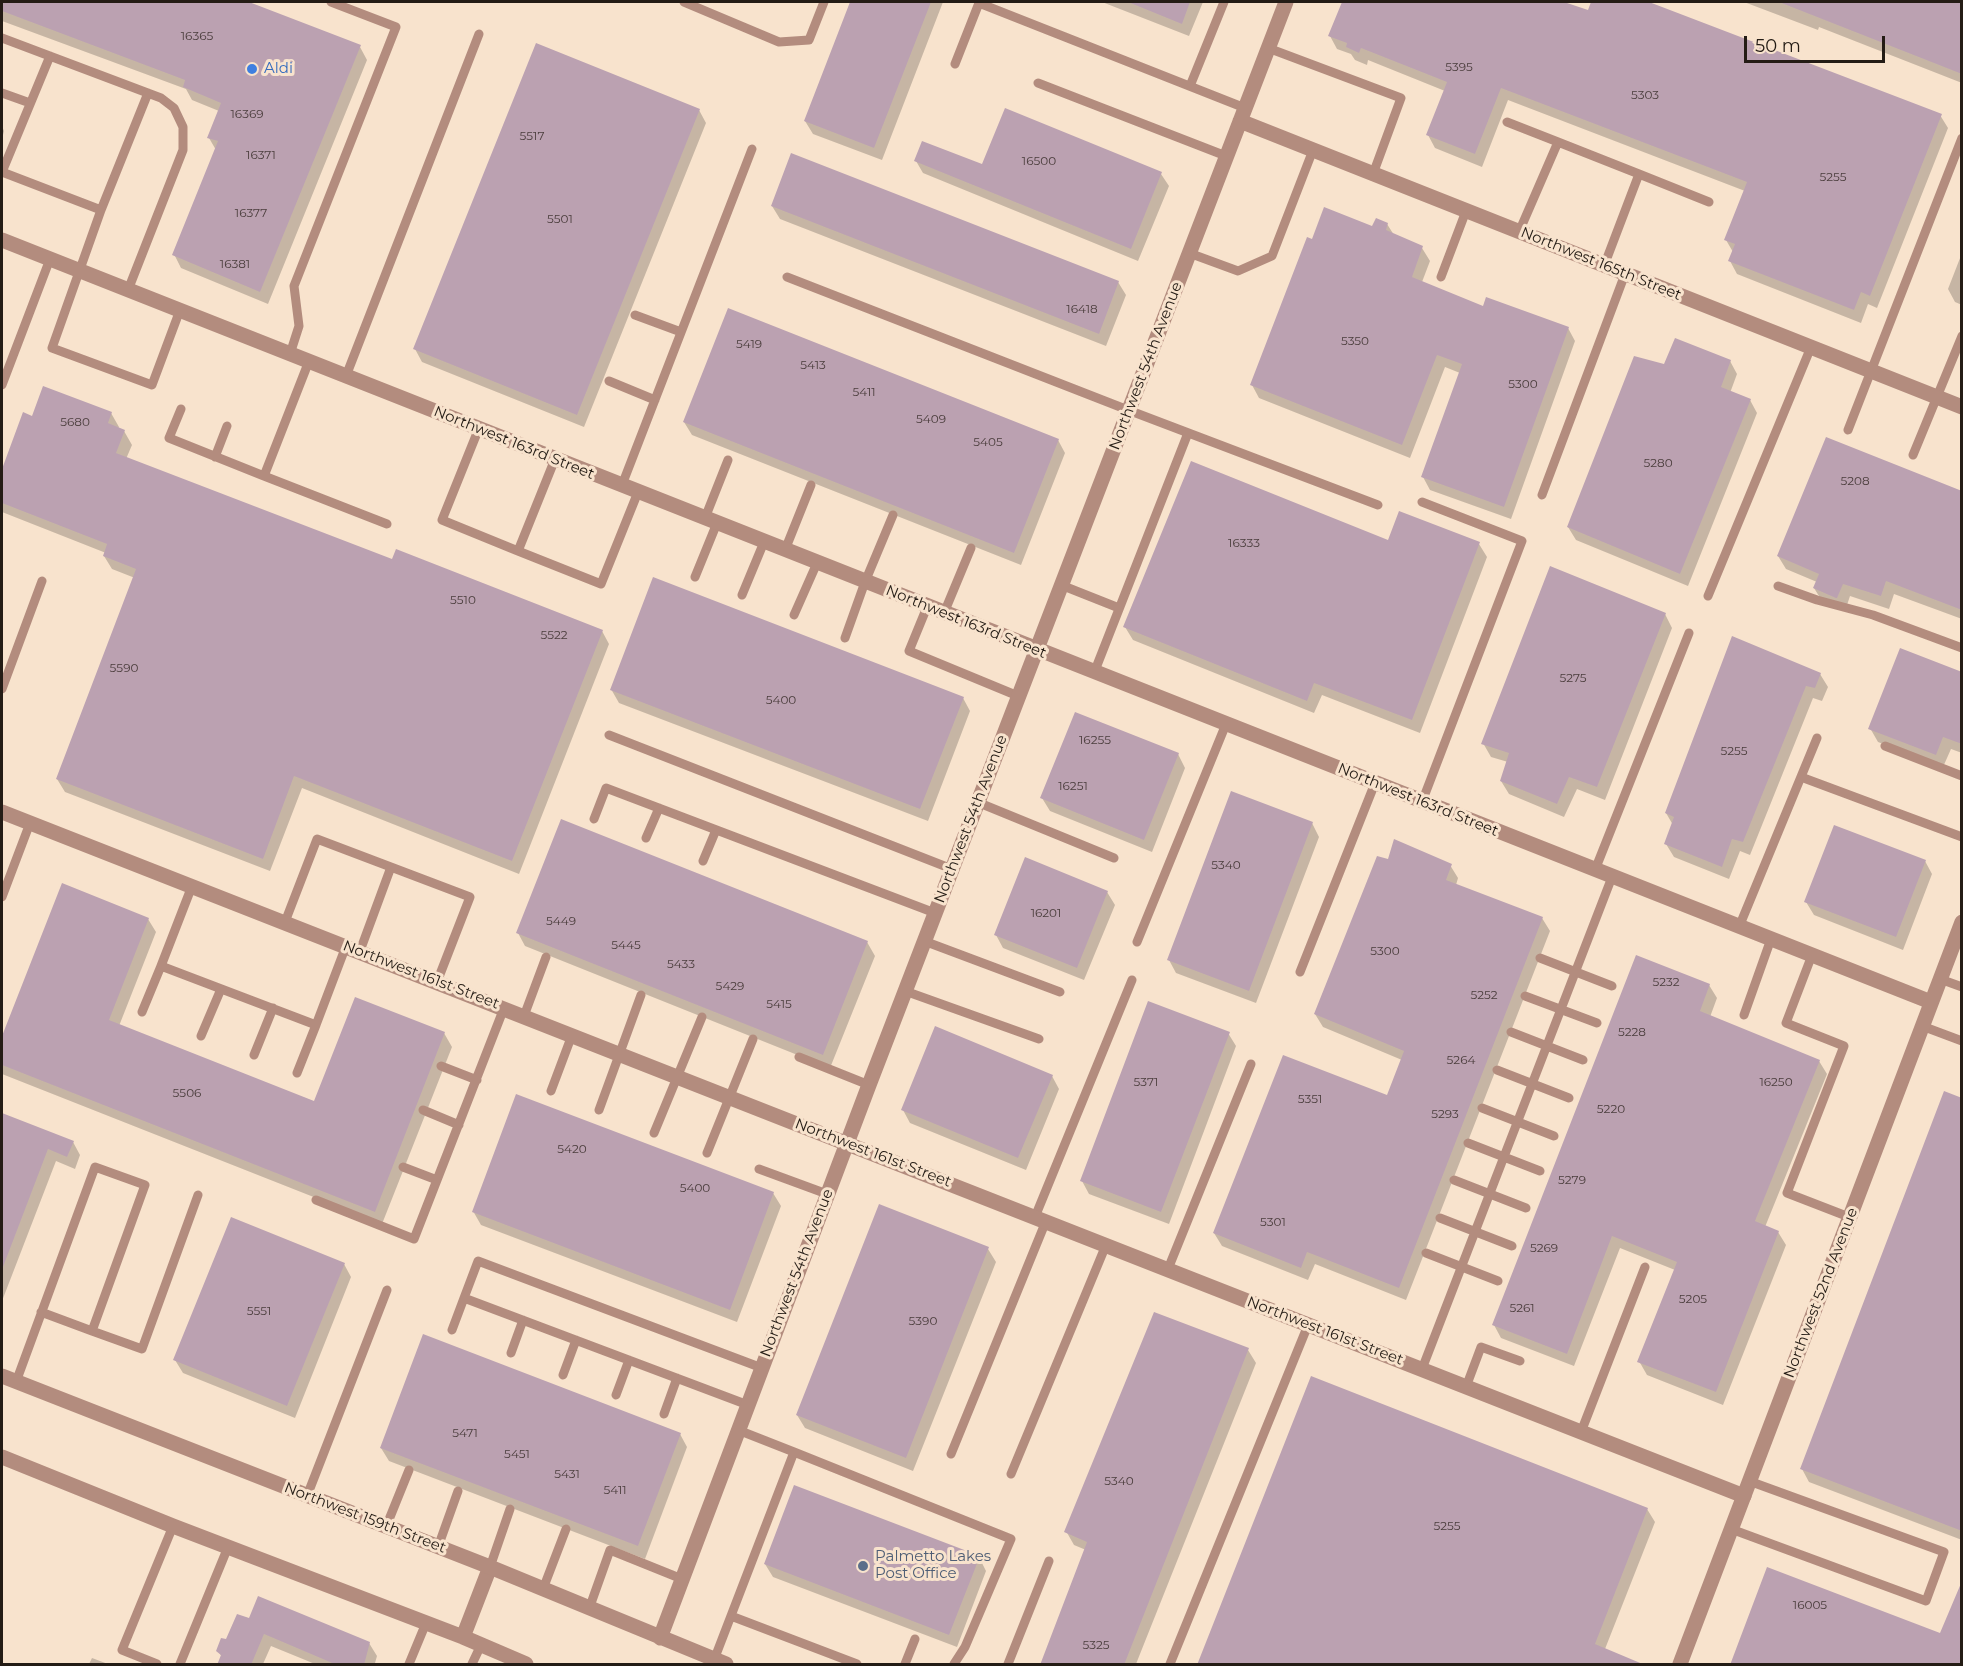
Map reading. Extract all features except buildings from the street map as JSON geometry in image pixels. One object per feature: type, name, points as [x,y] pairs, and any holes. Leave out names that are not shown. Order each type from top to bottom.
[{"type":"street","name":"Northwest 54th Avenue","points":[[660,1638],[827,1194],[1286,2]]},
{"type":"street","name":"Northwest 165th Street","points":[[1242,115],[1313,150],[1962,407]]},
{"type":"street","name":"Northwest 163rd Street","points":[[2,240],[1931,1002]]},
{"type":"street","name":"Northwest 161st Street","points":[[2,812],[1744,1496]]},
{"type":"street","name":"Northwest 52nd Avenue","points":[[1680,1665],[1962,922]]},
{"type":"street","name":"Northwest 159th Street","points":[[2,1376],[438,1547],[720,1662]]},
{"type":"street","points":[[2,1457],[173,1526],[463,1637],[526,1665]]},
{"type":"street","points":[[463,1637],[490,1568]]},
{"type":"lane","points":[[290,354],[299,326],[294,286],[396,27],[331,2]]},
{"type":"lane","points":[[684,2],[779,42],[809,40],[824,2]]},
{"type":"lane","points":[[1190,86],[1224,2]]},
{"type":"lane","points":[[955,64],[979,3],[1190,86],[1242,115]]},
{"type":"lane","points":[[346,376],[479,34]]},
{"type":"lane","points":[[2,38],[148,93],[174,108],[183,126],[183,150],[128,290]]},
{"type":"lane","points":[[1268,48],[1401,98],[1373,174]]},
{"type":"lane","points":[[50,56],[2,172],[101,210]]},
{"type":"lane","points":[[1038,83],[1226,156]]},
{"type":"lane","points":[[2,93],[30,104]]},
{"type":"lane","points":[[148,93],[101,210],[52,348],[152,385],[180,310]]},
{"type":"lane","points":[[1507,122],[1709,202]]},
{"type":"lane","points":[[1848,430],[1962,138]]},
{"type":"lane","points":[[1519,232],[1558,142]]},
{"type":"lane","points":[[622,485],[752,149]]},
{"type":"lane","points":[[1189,253],[1238,271],[1272,256],[1313,150]]},
{"type":"lane","points":[[1604,266],[1639,174]]},
{"type":"lane","points":[[1441,277],[1466,211]]},
{"type":"lane","points":[[2,382],[50,259]]},
{"type":"lane","points":[[1542,495],[1625,274]]},
{"type":"lane","points":[[787,277],[1378,505]]},
{"type":"lane","points":[[634,315],[681,332]]},
{"type":"lane","points":[[1913,455],[1962,336]]},
{"type":"lane","points":[[1708,596],[1811,347]]},
{"type":"lane","points":[[264,476],[309,361]]},
{"type":"lane","points":[[609,381],[655,400]]},
{"type":"lane","points":[[181,409],[169,438],[387,524]]},
{"type":"lane","points":[[215,456],[227,426]]},
{"type":"lane","points":[[479,428],[442,520],[518,551],[601,584],[638,492]]},
{"type":"lane","points":[[1094,673],[1188,433]]},
{"type":"lane","points":[[518,551],[555,459]]},
{"type":"lane","points":[[695,577],[728,460]]},
{"type":"lane","points":[[785,550],[811,485]]},
{"type":"lane","points":[[1422,502],[1522,541],[1422,802]]},
{"type":"lane","points":[[845,638],[893,515]]},
{"type":"lane","points":[[742,595],[764,542]]},
{"type":"lane","points":[[944,613],[971,548]]},
{"type":"lane","points":[[794,615],[817,563]]},
{"type":"lane","points":[[2,689],[42,581]]},
{"type":"lane","points":[[1061,585],[1119,608]]},
{"type":"lane","points":[[1778,586],[1817,600],[1873,615],[1962,648]]},
{"type":"lane","points":[[927,607],[909,651],[1018,696]]},
{"type":"lane","points":[[1595,870],[1689,633]]},
{"type":"lane","points":[[1137,942],[1226,724]]},
{"type":"lane","points":[[609,735],[952,869]]},
{"type":"lane","points":[[1739,927],[1817,738]]},
{"type":"lane","points":[[1885,746],[1962,776]]},
{"type":"lane","points":[[1800,777],[1962,837]]},
{"type":"lane","points":[[1300,972],[1375,783]]},
{"type":"lane","points":[[594,819],[606,788],[935,913]]},
{"type":"lane","points":[[977,802],[1114,858]]},
{"type":"lane","points":[[646,838],[658,808]]},
{"type":"lane","points":[[2,897],[30,823]]},
{"type":"lane","points":[[703,861],[716,830]]},
{"type":"lane","points":[[285,922],[317,839],[470,897],[437,982]]},
{"type":"lane","points":[[297,1073],[316,1025],[391,867]]},
{"type":"lane","points":[[1422,1369],[1612,877]]},
{"type":"lane","points":[[142,1012],[192,886]]},
{"type":"lane","points":[[1744,1015],[1771,939]]},
{"type":"lane","points":[[924,941],[1060,992]]},
{"type":"lane","points":[[1812,956],[1786,1023],[1844,1046],[1787,1193],[1849,1217]]},
{"type":"lane","points":[[524,1016],[546,957]]},
{"type":"lane","points":[[1540,958],[1612,986]]},
{"type":"lane","points":[[161,966],[316,1025]]},
{"type":"lane","points":[[1940,979],[1962,987]]},
{"type":"lane","points":[[951,1454],[1132,980]]},
{"type":"lane","points":[[201,1036],[221,989]]},
{"type":"lane","points":[[905,991],[1039,1040]]},
{"type":"lane","points":[[599,1110],[641,995]]},
{"type":"lane","points":[[1526,996],[1597,1023]]},
{"type":"lane","points":[[254,1055],[273,1008]]},
{"type":"lane","points":[[316,1200],[414,1239],[504,1008]]},
{"type":"lane","points":[[654,1133],[702,1017]]},
{"type":"lane","points":[[1922,1026],[1962,1041]]},
{"type":"lane","points":[[1511,1032],[1583,1060]]},
{"type":"lane","points":[[551,1091],[572,1035]]},
{"type":"lane","points":[[707,1153],[753,1039]]},
{"type":"lane","points":[[799,1057],[869,1085]]},
{"type":"lane","points":[[1168,1269],[1251,1064]]},
{"type":"lane","points":[[441,1066],[477,1080]]},
{"type":"lane","points":[[1497,1070],[1569,1098]]},
{"type":"lane","points":[[1482,1108],[1554,1136]]},
{"type":"lane","points":[[423,1110],[459,1125]]},
{"type":"lane","points":[[1468,1143],[1540,1171]]},
{"type":"lane","points":[[16,1382],[95,1167],[145,1185],[92,1330]]},
{"type":"lane","points":[[403,1167],[437,1180]]},
{"type":"lane","points":[[759,1169],[827,1194]]},
{"type":"lane","points":[[1454,1180],[1526,1208]]},
{"type":"lane","points":[[41,1312],[142,1349],[198,1195]]},
{"type":"lane","points":[[1440,1218],[1512,1246]]},
{"type":"lane","points":[[1011,1474],[1106,1245]]},
{"type":"lane","points":[[1426,1253],[1498,1281]]},
{"type":"lane","points":[[452,1330],[478,1261],[762,1368]]},
{"type":"lane","points":[[1581,1432],[1645,1267]]},
{"type":"lane","points":[[307,1496],[387,1290]]},
{"type":"lane","points":[[464,1298],[748,1405]]},
{"type":"lane","points":[[510,1353],[523,1320]]},
{"type":"lane","points":[[1170,1665],[1308,1324]]},
{"type":"lane","points":[[563,1375],[576,1340]]},
{"type":"lane","points":[[1466,1387],[1481,1347],[1520,1361]]},
{"type":"lane","points":[[616,1395],[629,1360]]},
{"type":"lane","points":[[664,1414],[677,1378]]},
{"type":"lane","points":[[738,1430],[1011,1539],[965,1647],[954,1665]]},
{"type":"lane","points":[[720,1662],[731,1616],[794,1452]]},
{"type":"lane","points":[[386,1527],[409,1470]]},
{"type":"lane","points":[[1731,1529],[1926,1601],[1944,1552],[1749,1481]]},
{"type":"lane","points":[[438,1547],[458,1491]]},
{"type":"lane","points":[[490,1568],[510,1509]]},
{"type":"lane","points":[[157,1665],[122,1650],[173,1526]]},
{"type":"lane","points":[[543,1589],[566,1529]]},
{"type":"lane","points":[[180,1665],[228,1547]]},
{"type":"lane","points":[[589,1609],[610,1550],[682,1579]]},
{"type":"lane","points":[[1008,1665],[1048,1561]]},
{"type":"lane","points":[[731,1616],[857,1665]]},
{"type":"lane","points":[[409,1665],[426,1623]]},
{"type":"lane","points":[[905,1665],[915,1639]]},
{"type":"lane","points":[[472,1665],[481,1645]]},
{"type":"place","name":"Aldi","points":[[252,69]]},
{"type":"place","name":"Palmetto Lakes Post Office","points":[[863,1566]]}]
